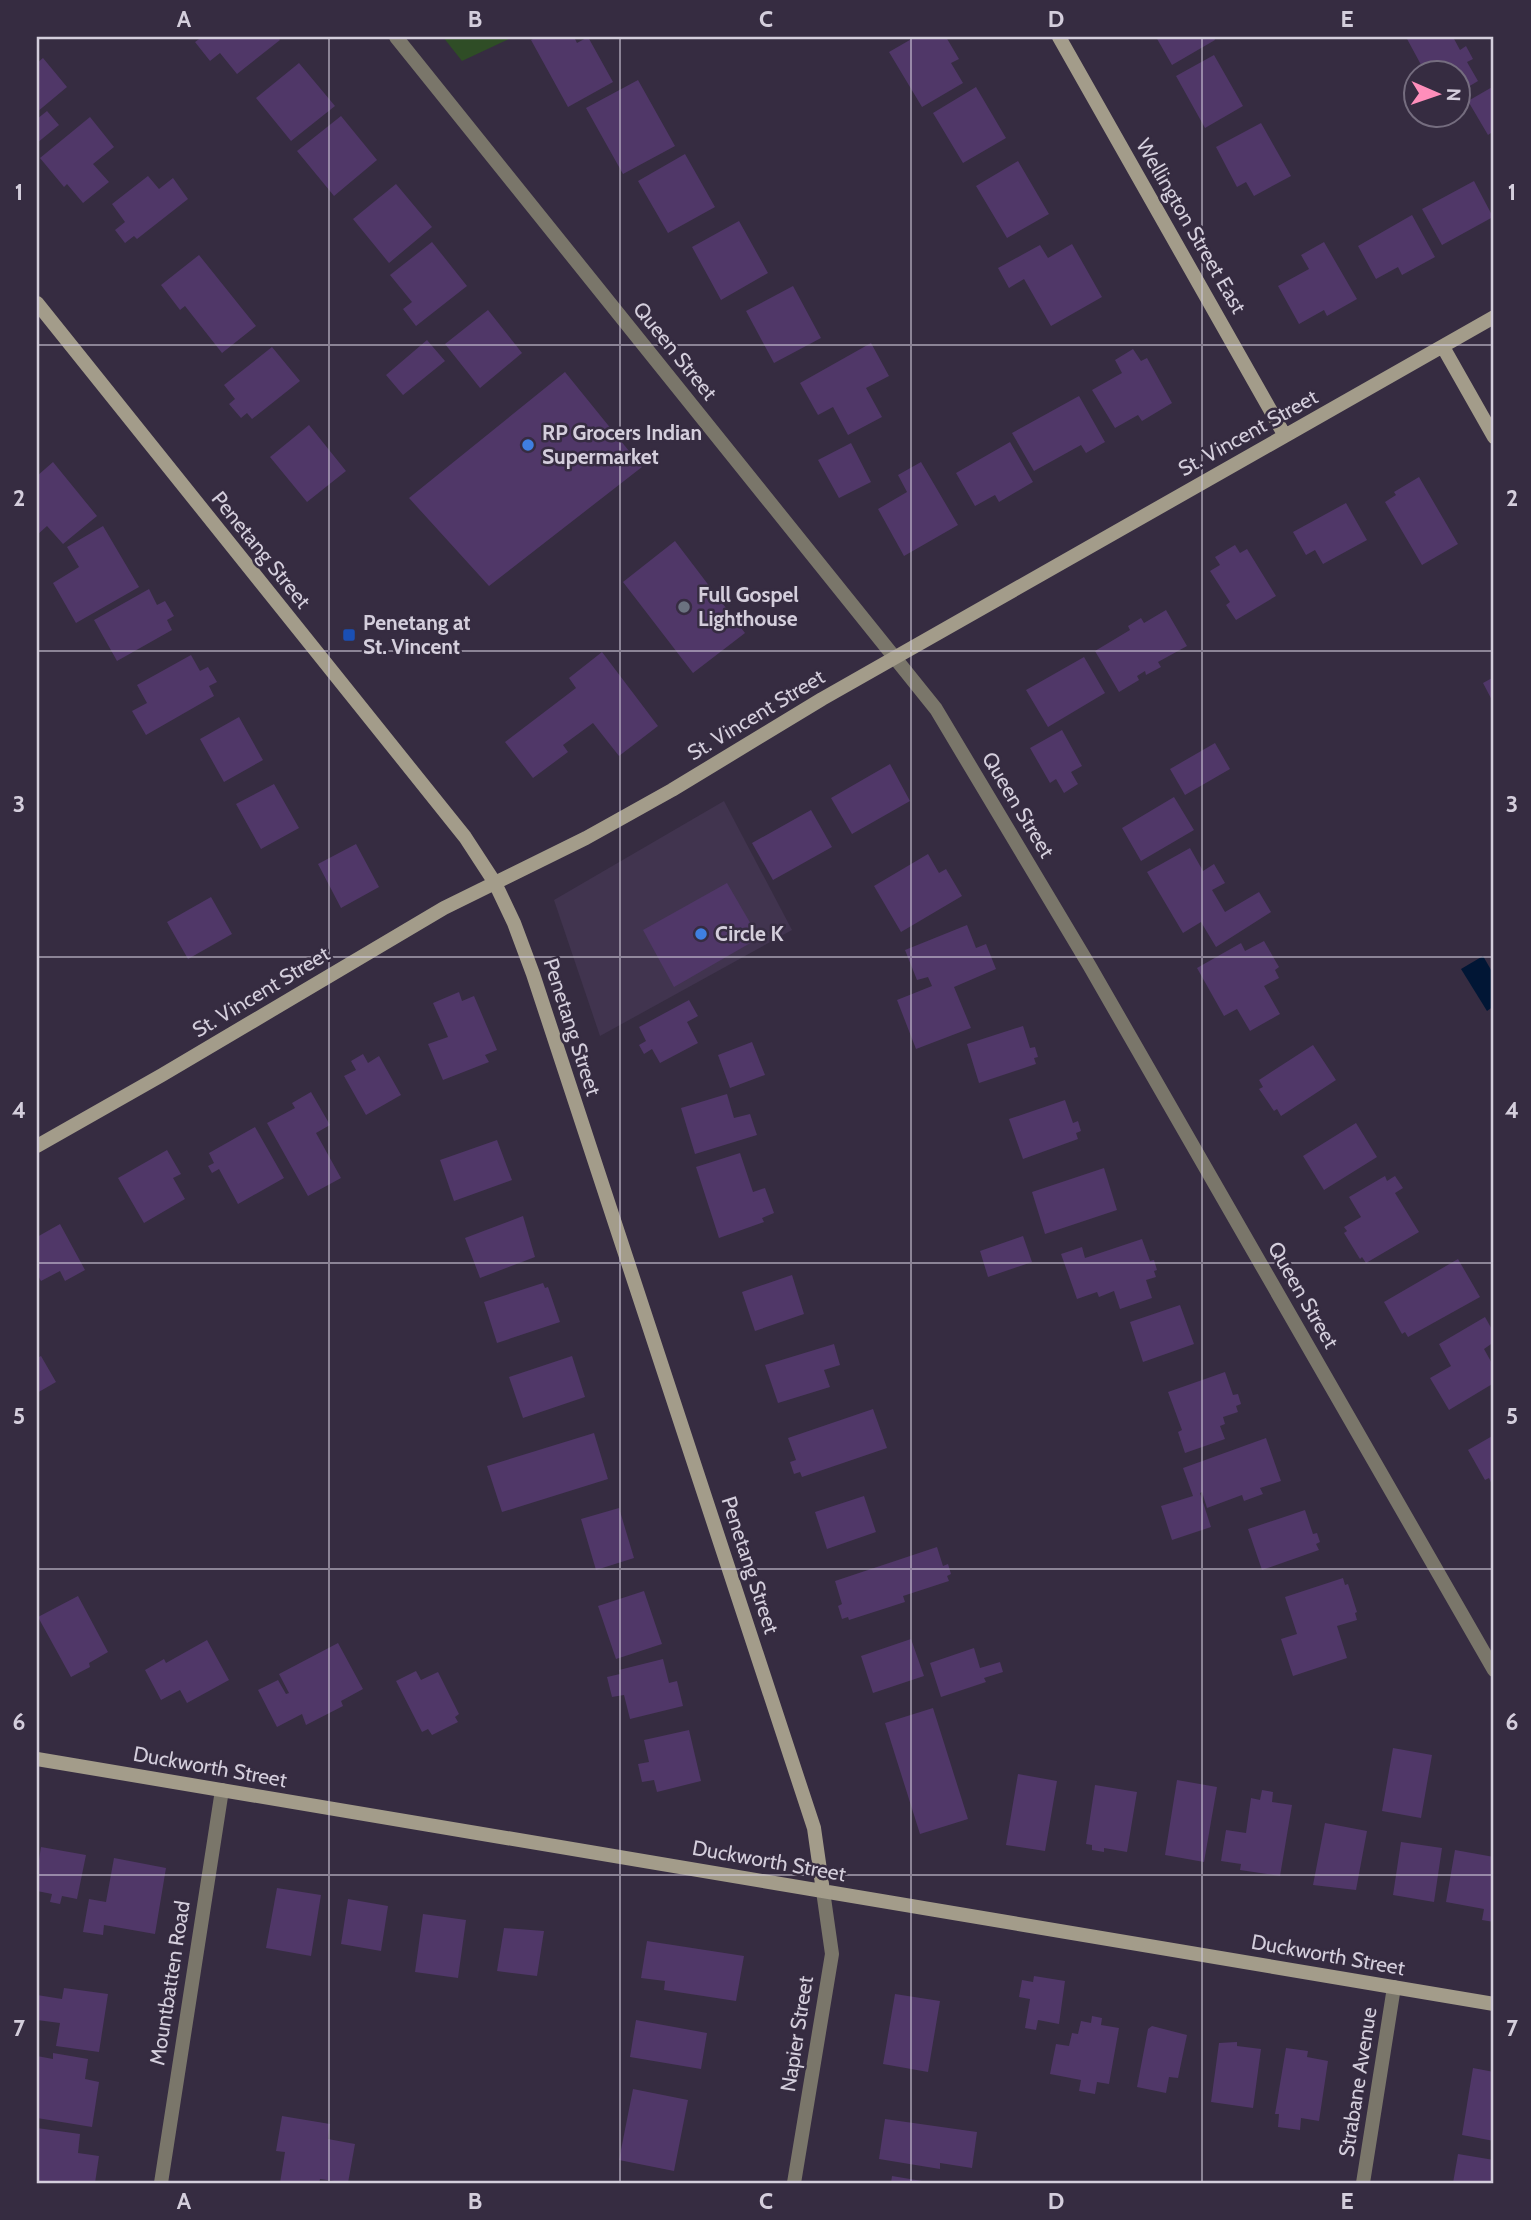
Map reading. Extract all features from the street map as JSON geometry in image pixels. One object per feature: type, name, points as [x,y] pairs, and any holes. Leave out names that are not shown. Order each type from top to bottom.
[{"type":"main road","name":"Wellington Street East","points":[[1059,37],[1285,436]]},
{"type":"main road","name":"Penetang Street","points":[[37,303],[465,837],[495,883],[514,923],[533,974],[810,1815],[823,1891]]},
{"type":"main road","name":"St. Vincent Street","points":[[37,1146],[443,908],[586,838],[672,790],[822,699],[1494,317]]},
{"type":"main road","points":[[1443,347],[1494,437]]},
{"type":"main road","name":"Duckworth Street","points":[[37,1759],[1494,2004]]},
{"type":"street","name":"Queen Street","points":[[396,37],[936,709],[1089,965],[1494,1670]]},
{"type":"street","name":"Mountbatten Road","points":[[161,2183],[222,1790]]},
{"type":"street","name":"Napier Street","points":[[794,2183],[832,1954],[823,1891]]},
{"type":"street","name":"Strabane Avenue","points":[[1363,2183],[1394,1987]]},
{"type":"shaded area","points":[[724,801],[792,930],[600,1036],[554,900]]},
{"type":"green space","points":[[443,37],[513,37],[462,61]]},
{"type":"water","points":[[1483,956],[1494,975],[1494,1006],[1487,1011],[1461,969]]},
{"type":"building","points":[[202,37],[278,37],[280,40],[237,74],[220,53],[210,61],[195,42]]},
{"type":"building","points":[[537,37],[574,37],[577,43],[588,37],[613,82],[568,107],[531,40]]},
{"type":"building","points":[[915,37],[946,37],[959,59],[951,63],[963,83],[922,107],[889,52]]},
{"type":"building","points":[[1156,37],[1214,37],[1215,40],[1172,65]]},
{"type":"building","points":[[1406,37],[1453,37],[1460,50],[1466,46],[1473,59],[1471,60],[1418,60]]},
{"type":"building","points":[[1214,55],[1243,106],[1205,128],[1176,76]]},
{"type":"building","points":[[43,58],[67,87],[37,112],[37,63]]},
{"type":"building","points":[[299,63],[335,106],[291,141],[256,98]]},
{"type":"building","points":[[1472,71],[1478,81],[1472,85]]},
{"type":"building","points":[[638,80],[675,146],[623,174],[586,108]]},
{"type":"building","points":[[1494,86],[1494,131],[1488,135],[1472,108],[1472,99]]},
{"type":"building","points":[[976,87],[1006,138],[963,163],[933,113]]},
{"type":"building","points":[[47,111],[59,125],[37,143],[37,119]]},
{"type":"building","points":[[341,116],[377,160],[334,196],[297,151]]},
{"type":"building","points":[[90,117],[114,147],[93,164],[109,182],[83,203],[67,184],[64,187],[40,158]]},
{"type":"building","points":[[1261,123],[1291,176],[1254,196],[1246,182],[1237,187],[1216,147]]},
{"type":"building","points":[[685,154],[715,207],[668,233],[638,181]]},
{"type":"building","points":[[1018,161],[1049,214],[1007,238],[976,186]]},
{"type":"building","points":[[148,176],[159,189],[173,178],[188,199],[137,239],[134,236],[125,243],[115,230],[125,222],[112,204]]},
{"type":"building","points":[[1474,181],[1493,217],[1442,245],[1422,209]]},
{"type":"building","points":[[396,184],[432,227],[389,263],[353,219]]},
{"type":"building","points":[[1412,215],[1435,257],[1402,275],[1398,267],[1376,279],[1358,246]]},
{"type":"building","points":[[739,221],[768,273],[721,300],[692,247]]},
{"type":"building","points":[[432,242],[467,286],[416,326],[403,309],[412,302],[390,275]]},
{"type":"building","points":[[1324,242],[1357,299],[1327,316],[1324,310],[1299,324],[1278,286],[1309,269],[1301,255]]},
{"type":"building","points":[[1072,244],[1102,297],[1051,326],[1024,279],[1009,288],[998,268],[1040,245],[1048,258]]},
{"type":"building","points":[[199,255],[256,326],[222,353],[185,306],[180,310],[161,285]]},
{"type":"building","points":[[793,286],[821,338],[774,363],[746,311]]},
{"type":"building","points":[[488,310],[522,353],[480,388],[445,344]]},
{"type":"building","points":[[427,340],[445,361],[403,395],[386,375]]},
{"type":"building","points":[[871,343],[889,376],[866,388],[882,417],[848,435],[833,407],[818,415],[800,383]]},
{"type":"building","points":[[272,347],[300,381],[252,419],[247,413],[241,418],[229,404],[235,399],[224,385]]},
{"type":"building","points":[[1133,349],[1141,361],[1147,358],[1172,403],[1142,421],[1138,415],[1115,428],[1092,390],[1122,373],[1115,360]]},
{"type":"building","points":[[565,372],[642,467],[489,586],[409,498]]},
{"type":"building","points":[[1079,396],[1105,442],[1086,453],[1081,445],[1034,471],[1012,433]]},
{"type":"building","points":[[309,425],[346,471],[307,502],[270,457]]},
{"type":"building","points":[[1010,442],[1033,482],[999,502],[995,495],[975,506],[956,473]]},
{"type":"building","points":[[851,443],[871,482],[839,498],[818,460]]},
{"type":"building","points":[[53,462],[97,516],[63,544],[47,526],[37,535],[37,476]]},
{"type":"building","points":[[921,462],[958,525],[904,556],[878,509],[907,492],[898,475]]},
{"type":"building","points":[[1419,477],[1458,544],[1422,565],[1385,502],[1396,495],[1394,492]]},
{"type":"building","points":[[1346,503],[1367,540],[1323,564],[1315,550],[1306,555],[1293,532]]},
{"type":"building","points":[[103,526],[139,587],[76,623],[53,583],[79,567],[67,547]]},
{"type":"building","name":"Full Gospel Lighthouse","points":[[675,541],[745,633],[693,673],[623,582]]},
{"type":"building","points":[[1235,545],[1240,553],[1247,549],[1276,596],[1236,620],[1226,605],[1230,602],[1210,571],[1220,565],[1215,557]]},
{"type":"building","points":[[149,589],[157,605],[165,601],[174,616],[167,620],[172,630],[117,661],[94,620]]},
{"type":"building","points":[[1166,610],[1187,646],[1158,662],[1161,667],[1146,675],[1145,671],[1137,676],[1139,680],[1119,692],[1095,651],[1130,630],[1128,626],[1141,618],[1144,623]]},
{"type":"building","points":[[602,652],[658,726],[619,756],[593,723],[563,745],[568,752],[533,778],[505,742],[576,688],[569,678]]},
{"type":"building","points":[[191,655],[200,671],[208,667],[217,682],[209,686],[214,696],[146,735],[132,711],[147,703],[137,685]]},
{"type":"building","points":[[1084,657],[1105,693],[1048,727],[1026,690]]},
{"type":"building","points":[[1494,677],[1494,704],[1483,683]]},
{"type":"building","points":[[239,717],[263,760],[224,782],[200,739]]},
{"type":"building","points":[[1062,730],[1082,766],[1071,772],[1078,784],[1064,793],[1056,779],[1050,783],[1030,748]]},
{"type":"building","points":[[1215,743],[1230,769],[1185,795],[1170,769]]},
{"type":"building","points":[[890,764],[910,801],[852,834],[831,798]]},
{"type":"building","points":[[274,784],[299,828],[261,849],[236,804]]},
{"type":"building","points":[[1174,797],[1194,830],[1141,861],[1122,828]]},
{"type":"building","points":[[811,810],[832,847],[773,880],[752,843]]},
{"type":"building","points":[[356,844],[379,887],[341,908],[318,864]]},
{"type":"building","points":[[1190,848],[1203,871],[1214,864],[1225,883],[1212,890],[1225,912],[1259,892],[1271,912],[1216,947],[1201,922],[1183,933],[1147,872]]},
{"type":"building","points":[[928,854],[939,873],[946,869],[962,896],[901,932],[874,886]]},
{"type":"building","name":"Circle K","points":[[727,883],[759,938],[674,987],[643,930]]},
{"type":"building","points":[[211,897],[232,934],[188,959],[167,922]]},
{"type":"building","points":[[967,925],[976,948],[986,944],[996,969],[954,987],[971,1028],[916,1049],[897,1000],[932,986],[928,977],[917,980],[905,950]]},
{"type":"building","points":[[1264,941],[1279,967],[1275,970],[1279,978],[1264,986],[1280,1014],[1250,1031],[1237,1009],[1224,1016],[1197,968],[1241,943],[1245,951]]},
{"type":"building","points":[[459,992],[462,1001],[474,996],[497,1050],[485,1055],[489,1062],[443,1080],[428,1044],[448,1037],[433,1003]]},
{"type":"building","points":[[689,1000],[698,1016],[687,1022],[698,1043],[660,1063],[652,1049],[644,1054],[639,1045],[646,1041],[639,1027]]},
{"type":"building","points":[[1023,1026],[1030,1048],[1035,1047],[1038,1057],[1034,1058],[1036,1064],[979,1083],[967,1044]]},
{"type":"building","points":[[752,1042],[765,1075],[730,1088],[718,1055]]},
{"type":"building","points":[[1313,1045],[1336,1080],[1281,1116],[1277,1109],[1274,1111],[1259,1089],[1263,1087],[1259,1080]]},
{"type":"building","points":[[363,1054],[368,1063],[379,1056],[401,1095],[366,1115],[344,1076],[356,1070],[351,1061]]},
{"type":"building","points":[[311,1092],[330,1125],[316,1133],[341,1178],[308,1196],[267,1123],[295,1108],[292,1103]]},
{"type":"building","points":[[727,1094],[734,1118],[750,1114],[757,1135],[695,1154],[681,1108]]},
{"type":"building","points":[[1065,1100],[1073,1123],[1078,1121],[1081,1131],[1076,1133],[1078,1139],[1023,1159],[1009,1119]]},
{"type":"building","points":[[1356,1123],[1377,1157],[1324,1190],[1303,1156]]},
{"type":"building","points":[[255,1127],[284,1178],[238,1204],[219,1169],[212,1173],[208,1166],[214,1163],[209,1153]]},
{"type":"building","points":[[497,1140],[512,1180],[454,1201],[440,1160]]},
{"type":"building","points":[[167,1150],[181,1174],[173,1178],[185,1199],[144,1223],[118,1178]]},
{"type":"building","points":[[740,1153],[753,1192],[765,1188],[774,1213],[762,1218],[764,1222],[719,1238],[696,1167]]},
{"type":"building","points":[[1104,1168],[1117,1210],[1045,1234],[1032,1192]]},
{"type":"building","points":[[1385,1176],[1387,1181],[1395,1176],[1403,1188],[1395,1193],[1419,1232],[1366,1263],[1362,1257],[1360,1259],[1344,1233],[1347,1231],[1344,1227],[1361,1217],[1349,1197]]},
{"type":"building","points":[[523,1216],[535,1257],[480,1278],[465,1238]]},
{"type":"building","points":[[60,1224],[85,1270],[65,1281],[60,1271],[41,1281],[37,1274],[37,1237]]},
{"type":"building","points":[[1023,1236],[1032,1262],[988,1277],[980,1251]]},
{"type":"building","points":[[1142,1239],[1150,1261],[1154,1260],[1157,1270],[1154,1271],[1156,1277],[1146,1280],[1152,1298],[1120,1309],[1114,1291],[1099,1297],[1097,1292],[1077,1299],[1061,1254],[1082,1247],[1085,1258]]},
{"type":"building","points":[[1458,1259],[1480,1297],[1408,1337],[1405,1332],[1402,1334],[1384,1302]]},
{"type":"building","points":[[792,1275],[804,1314],[755,1331],[742,1292]]},
{"type":"building","points":[[543,1283],[545,1288],[548,1287],[560,1322],[497,1343],[484,1302]]},
{"type":"building","points":[[1180,1305],[1194,1344],[1143,1362],[1130,1322]]},
{"type":"building","points":[[1485,1317],[1494,1333],[1494,1342],[1484,1349],[1494,1367],[1494,1383],[1449,1410],[1430,1378],[1451,1366],[1439,1344]]},
{"type":"building","points":[[834,1344],[840,1365],[824,1370],[830,1387],[778,1403],[765,1365]]},
{"type":"building","points":[[41,1356],[56,1382],[37,1393],[37,1358]]},
{"type":"building","points":[[572,1356],[585,1397],[523,1418],[509,1377]]},
{"type":"building","points":[[1225,1372],[1233,1395],[1238,1394],[1241,1404],[1236,1406],[1238,1412],[1223,1417],[1225,1424],[1220,1426],[1225,1439],[1185,1453],[1178,1432],[1182,1430],[1168,1392]]},
{"type":"building","points":[[873,1409],[887,1448],[802,1477],[800,1472],[794,1474],[790,1462],[796,1460],[788,1438]]},
{"type":"building","points":[[594,1433],[608,1479],[502,1512],[487,1466]]},
{"type":"building","points":[[1494,1435],[1494,1489],[1489,1478],[1485,1480],[1468,1450]]},
{"type":"building","points":[[1266,1438],[1281,1481],[1260,1488],[1263,1494],[1244,1501],[1242,1495],[1207,1508],[1202,1492],[1200,1493],[1211,1527],[1172,1540],[1161,1506],[1193,1496],[1183,1468]]},
{"type":"building","points":[[864,1496],[876,1532],[827,1549],[815,1512]]},
{"type":"building","points":[[619,1508],[634,1558],[596,1570],[581,1519]]},
{"type":"building","points":[[1305,1510],[1313,1534],[1317,1533],[1320,1542],[1316,1544],[1319,1550],[1262,1570],[1248,1529]]},
{"type":"building","points":[[937,1547],[943,1566],[948,1564],[951,1574],[947,1576],[949,1581],[903,1596],[905,1602],[849,1620],[848,1617],[842,1619],[838,1606],[842,1604],[835,1581]]},
{"type":"building","points":[[1343,1578],[1345,1585],[1348,1584],[1357,1612],[1357,1620],[1337,1626],[1347,1658],[1293,1676],[1281,1639],[1297,1634],[1285,1597]]},
{"type":"building","points":[[644,1591],[662,1644],[616,1659],[598,1606]]},
{"type":"building","points":[[78,1596],[108,1652],[89,1663],[90,1667],[71,1677],[38,1617]]},
{"type":"building","points":[[911,1639],[924,1676],[873,1693],[861,1656]]},
{"type":"building","points":[[207,1640],[229,1680],[187,1703],[180,1690],[161,1700],[145,1670],[164,1659],[166,1663]]},
{"type":"building","points":[[338,1643],[363,1689],[341,1701],[343,1706],[306,1725],[302,1714],[277,1727],[258,1690],[278,1680],[286,1694],[289,1693],[279,1674]]},
{"type":"building","points":[[974,1648],[980,1668],[1000,1662],[1003,1672],[984,1678],[986,1682],[941,1697],[930,1663]]},
{"type":"building","points":[[663,1659],[669,1683],[677,1681],[683,1706],[630,1719],[624,1695],[612,1697],[607,1677],[620,1674],[619,1670]]},
{"type":"building","points":[[416,1671],[421,1680],[438,1672],[459,1714],[455,1717],[458,1722],[432,1735],[428,1729],[422,1732],[396,1681]]},
{"type":"building","points":[[933,1708],[968,1819],[920,1834],[885,1723]]},
{"type":"building","points":[[689,1730],[701,1781],[657,1792],[654,1780],[642,1782],[638,1764],[649,1762],[644,1740]]},
{"type":"building","points":[[1393,1748],[1432,1755],[1421,1818],[1382,1811]]},
{"type":"building","points":[[1018,1774],[1057,1781],[1045,1851],[1006,1845]]},
{"type":"building","points":[[1177,1780],[1217,1787],[1204,1862],[1165,1855]]},
{"type":"building","points":[[1095,1785],[1137,1792],[1127,1852],[1104,1848],[1104,1852],[1092,1850],[1092,1845],[1086,1844]]},
{"type":"building","points":[[1262,1790],[1273,1792],[1272,1802],[1292,1805],[1280,1876],[1240,1870],[1241,1864],[1221,1861],[1226,1830],[1246,1833],[1251,1798],[1260,1800]]},
{"type":"building","points":[[1325,1823],[1367,1831],[1356,1890],[1313,1885]]},
{"type":"building","points":[[1401,1842],[1442,1848],[1434,1902],[1393,1895]]},
{"type":"building","points":[[41,1847],[86,1855],[77,1899],[62,1896],[60,1904],[50,1902],[52,1894],[37,1891]]},
{"type":"building","points":[[1455,1850],[1494,1857],[1494,1922],[1482,1920],[1484,1909],[1446,1902]]},
{"type":"building","points":[[114,1858],[166,1868],[155,1934],[104,1925],[103,1935],[83,1932],[89,1899],[106,1902]]},
{"type":"building","points":[[277,1888],[321,1895],[311,1956],[266,1948]]},
{"type":"building","points":[[348,1899],[388,1906],[381,1951],[341,1944]]},
{"type":"building","points":[[423,1914],[466,1920],[458,1978],[415,1972]]},
{"type":"building","points":[[504,1928],[544,1931],[537,1976],[497,1971]]},
{"type":"building","points":[[647,1941],[744,1956],[736,2001],[664,1990],[665,1981],[641,1978]]},
{"type":"building","points":[[1034,1976],[1065,1981],[1059,2024],[1038,2020],[1036,2030],[1025,2028],[1030,1999],[1019,1997],[1022,1980],[1033,1982]]},
{"type":"building","points":[[64,1988],[108,1994],[99,2052],[56,2046],[60,2023],[37,2020],[37,1995],[62,1999]]},
{"type":"building","points":[[895,1994],[940,2001],[928,2072],[883,2064]]},
{"type":"building","points":[[1092,2016],[1102,2018],[1101,2025],[1119,2028],[1109,2084],[1097,2082],[1095,2094],[1079,2091],[1081,2080],[1050,2074],[1056,2044],[1069,2046],[1072,2033],[1078,2034],[1081,2021],[1091,2023]]},
{"type":"building","points":[[636,2020],[707,2033],[701,2069],[630,2057]]},
{"type":"building","points":[[1152,2026],[1187,2035],[1178,2078],[1169,2077],[1166,2093],[1137,2087],[1148,2029]]},
{"type":"building","points":[[1237,2042],[1237,2046],[1261,2049],[1253,2108],[1211,2102],[1219,2043]]},
{"type":"building","points":[[1286,2048],[1308,2051],[1307,2057],[1328,2061],[1319,2121],[1301,2118],[1300,2130],[1278,2127],[1279,2114],[1275,2114]]},
{"type":"building","points":[[53,2053],[88,2059],[85,2079],[99,2082],[92,2127],[37,2118],[37,2056],[53,2059]]},
{"type":"building","points":[[1473,2068],[1494,2072],[1494,2141],[1462,2135]]},
{"type":"building","points":[[633,2089],[688,2100],[674,2171],[619,2160]]},
{"type":"building","points":[[282,2116],[330,2124],[328,2139],[355,2144],[348,2183],[320,2179],[319,2183],[280,2183],[285,2152],[276,2151]]},
{"type":"building","points":[[885,2119],[977,2132],[972,2168],[940,2163],[940,2169],[879,2159]]},
{"type":"building","points":[[37,2128],[80,2134],[78,2153],[99,2156],[95,2183],[37,2183]]},
{"type":"building","points":[[1458,2154],[1494,2160],[1494,2183],[1453,2183]]},
{"type":"building","points":[[892,2176],[928,2182],[928,2183],[891,2183]]},
{"type":"place","name":"RP Grocers Indian Supermarket","points":[[528,445]]},
{"type":"place","name":"Full Gospel Lighthouse","points":[[684,607]]},
{"type":"place","name":"Penetang at St. Vincent","points":[[349,635]]},
{"type":"place","name":"Circle K","points":[[701,934]]}]
